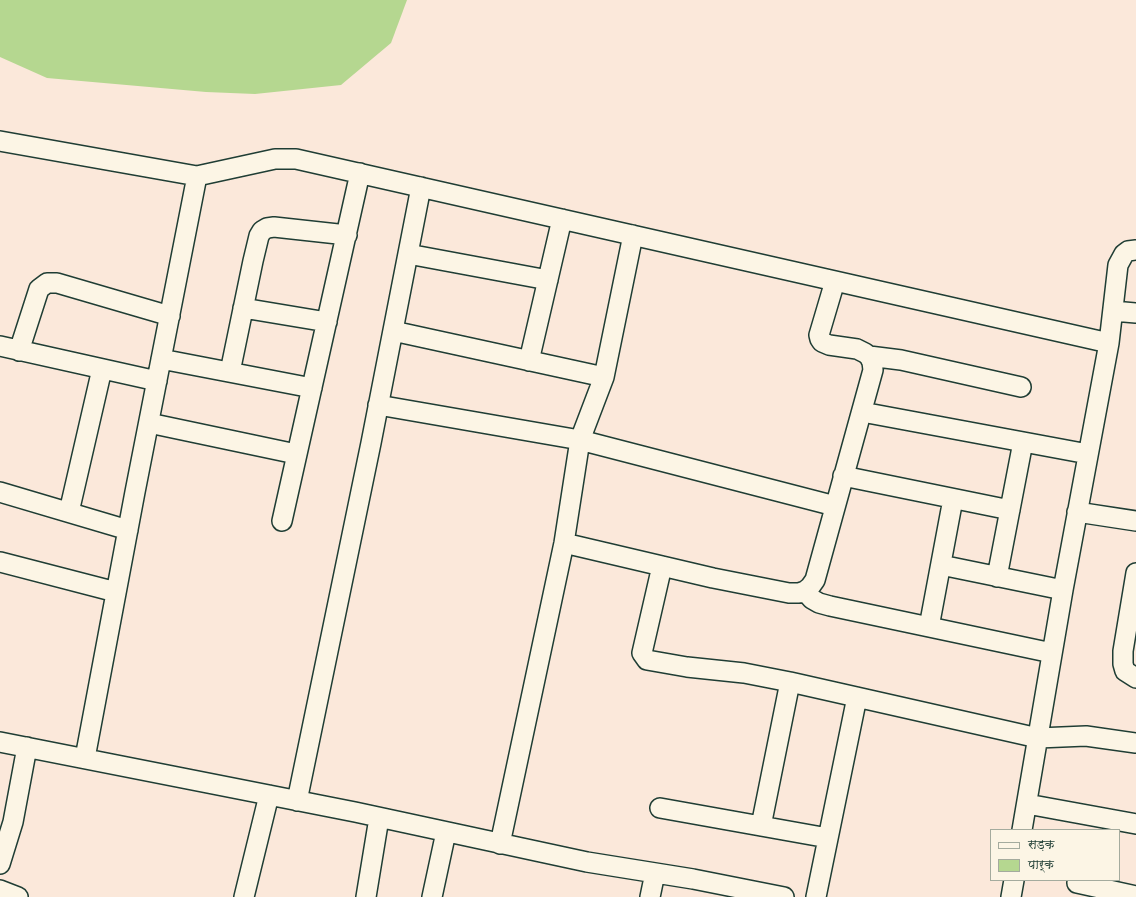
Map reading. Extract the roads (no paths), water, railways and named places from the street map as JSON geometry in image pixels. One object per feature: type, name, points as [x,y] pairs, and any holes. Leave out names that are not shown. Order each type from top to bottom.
[{"type":"street","points":[[0,141],[197,176],[275,159],[296,159],[1109,343]]},
{"type":"street","points":[[282,521],[360,174]]},
{"type":"street","points":[[85,758],[197,176]]},
{"type":"street","points":[[297,801],[421,187]]},
{"type":"street","points":[[529,361],[562,219]]},
{"type":"street","points":[[230,372],[253,261],[259,236],[262,231],[267,228],[274,227],[347,235]]},
{"type":"street","points":[[500,844],[564,543],[580,440],[604,377],[633,235]]},
{"type":"street","points":[[1022,829],[1063,590],[1109,343],[1118,265],[1124,254],[1128,251],[1136,250]]},
{"type":"street","points":[[408,254],[548,280]]},
{"type":"street","points":[[835,281],[819,335],[822,342],[829,345],[857,349],[869,356],[901,360],[1021,387]]},
{"type":"street","points":[[19,351],[39,289],[47,283],[57,283],[170,316]]},
{"type":"street","points":[[243,308],[327,322]]},
{"type":"street","points":[[1113,311],[1136,313]]},
{"type":"street","points":[[393,331],[604,377]]},
{"type":"street","points":[[0,346],[157,381]]},
{"type":"street","points":[[564,543],[713,578],[789,593],[805,591],[810,588],[815,580],[873,370],[872,362],[869,356]]},
{"type":"street","points":[[161,359],[312,388]]},
{"type":"street","points":[[68,512],[102,369]]},
{"type":"street","points":[[378,405],[580,440],[835,506]]},
{"type":"street","points":[[862,412],[1088,454]]},
{"type":"street","points":[[149,423],[296,454]]},
{"type":"street","points":[[997,577],[1023,442]]},
{"type":"street","points":[[844,476],[1010,510]]},
{"type":"street","points":[[0,492],[128,530]]},
{"type":"street","points":[[929,627],[953,499]]},
{"type":"street","points":[[1077,512],[1136,521]]},
{"type":"street","points":[[0,562],[116,592]]},
{"type":"street","points":[[941,565],[1063,590]]},
{"type":"street","points":[[662,566],[642,653],[647,660],[687,667],[744,673],[790,682],[1038,738],[1086,736],[1136,743]]},
{"type":"street","points":[[1135,583],[1123,650],[1123,664],[1125,671],[1136,678]]},
{"type":"street","points":[[805,591],[812,599],[830,606],[1052,653]]},
{"type":"street","points":[[761,826],[790,682]]},
{"type":"street","points":[[816,897],[857,697]]},
{"type":"street","points":[[0,742],[270,795],[587,862],[693,879],[739,893],[784,897]]},
{"type":"street","points":[[0,864],[13,822],[27,747]]},
{"type":"street","points":[[244,897],[270,795]]},
{"type":"street","points":[[1027,804],[1088,823],[1136,824]]},
{"type":"street","points":[[660,808],[828,838]]},
{"type":"street","points":[[366,897],[379,818]]},
{"type":"street","points":[[432,897],[446,832]]},
{"type":"street","points":[[650,897],[655,873]]},
{"type":"street","points":[[1011,897],[1014,881]]},
{"type":"street","points":[[1076,887],[1136,896]]}]
